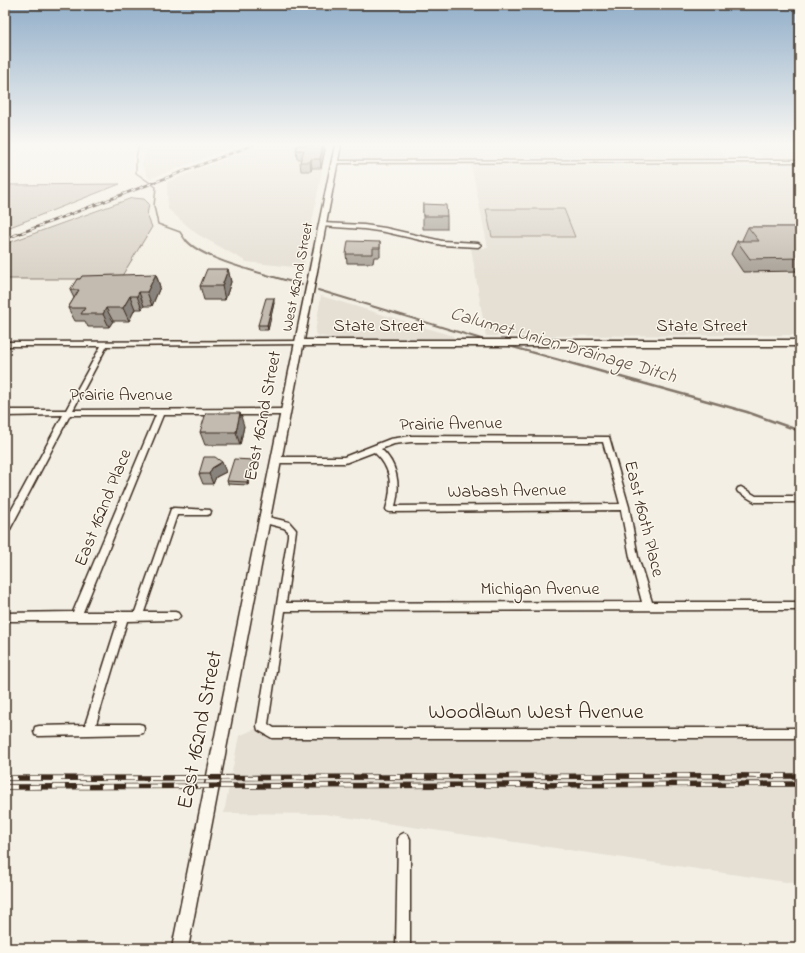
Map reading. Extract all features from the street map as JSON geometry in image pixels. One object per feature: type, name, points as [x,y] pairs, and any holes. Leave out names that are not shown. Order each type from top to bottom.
[{"type":"main road","name":"West 162nd Street","points":[[300,343],[329,189]]},
{"type":"main road","name":"State Street","points":[[300,343],[800,343]]},
{"type":"main road","name":"East 162nd Street","points":[[180,948],[285,412],[300,343]]},
{"type":"street","points":[[322,225],[364,227],[385,230],[442,243],[478,245]]},
{"type":"street","name":"State Street","points":[[5,344],[300,343]]},
{"type":"street","points":[[5,530],[105,344]]},
{"type":"street","name":"East 162nd Place","points":[[76,617],[161,412]]},
{"type":"street","name":"Prairie Avenue","points":[[5,413],[285,412]]},
{"type":"street","name":"Prairie Avenue","points":[[276,460],[345,460],[393,441],[411,439],[606,439]]},
{"type":"street","name":"East 160th Place","points":[[606,439],[625,507],[634,557],[648,606]]},
{"type":"street","name":"Wabash Avenue","points":[[376,449],[387,460],[392,474],[393,500],[390,509],[625,507]]},
{"type":"street","points":[[740,490],[755,499],[800,499]]},
{"type":"street","points":[[138,616],[174,511],[207,512]]},
{"type":"street","points":[[264,520],[286,525],[292,530],[281,607]]},
{"type":"street","name":"Michigan Avenue","points":[[281,607],[800,606]]},
{"type":"street","name":"Woodlawn West Avenue","points":[[281,607],[262,726],[272,734],[800,733]]},
{"type":"street","points":[[89,730],[124,616]]},
{"type":"street","points":[[5,617],[175,616]]},
{"type":"street","points":[[39,731],[139,729]]},
{"type":"street","points":[[403,948],[404,839]]},
{"type":"shaded area","points":[[5,189],[106,189],[5,229]]},
{"type":"shaded area","points":[[167,189],[318,189],[303,268],[247,262],[197,234],[168,209]]},
{"type":"shaded area","points":[[476,189],[800,189],[800,335],[486,336],[471,248],[488,248]]},
{"type":"shaded area","points":[[132,198],[144,199],[149,204],[147,215],[152,227],[120,279],[5,279],[5,244]]},
{"type":"shaded area","points":[[486,209],[564,209],[575,237],[492,237]]},
{"type":"shaded area","points":[[321,296],[453,336],[454,338],[339,339],[319,336],[315,333]]},
{"type":"shaded area","points":[[262,726],[800,731],[800,884],[325,814],[224,813],[239,736]]},
{"type":"building","points":[[423,204],[446,205],[447,216],[423,216]]},
{"type":"building","points":[[748,227],[800,227],[800,258],[750,259],[737,241],[759,241]]},
{"type":"building","points":[[348,241],[380,242],[380,248],[373,248],[373,254],[346,254]]},
{"type":"building","points":[[207,269],[228,269],[222,286],[200,286]]},
{"type":"building","points":[[156,274],[147,292],[139,292],[137,296],[130,296],[123,308],[106,308],[103,314],[81,314],[85,308],[68,308],[79,290],[70,290],[77,279],[80,279],[82,276]]},
{"type":"building","points":[[266,298],[274,298],[267,325],[258,325]]},
{"type":"building","points":[[206,413],[240,413],[236,432],[200,432]]},
{"type":"building","points":[[204,457],[215,457],[222,462],[212,468],[209,474],[199,474]]},
{"type":"building","points":[[234,459],[253,460],[247,482],[227,481]]},
{"type":"waterway","name":"Calumet Union Drainage Ditch","points":[[156,189],[154,206],[158,224],[180,232],[186,241]]},
{"type":"waterway","name":"Calumet Union Drainage Ditch","points":[[186,240],[195,248],[207,255],[240,267],[302,285]]},
{"type":"waterway","name":"Calumet Union Drainage Ditch","points":[[318,290],[488,341]]},
{"type":"waterway","name":"Calumet Union Drainage Ditch","points":[[505,345],[567,362]]},
{"type":"waterway","name":"Calumet Union Drainage Ditch","points":[[563,361],[747,412],[800,431]]},
{"type":"railway","points":[[5,239],[136,189]]},
{"type":"railway","points":[[5,778],[800,776]]},
{"type":"railway","points":[[5,787],[800,784]]}]
